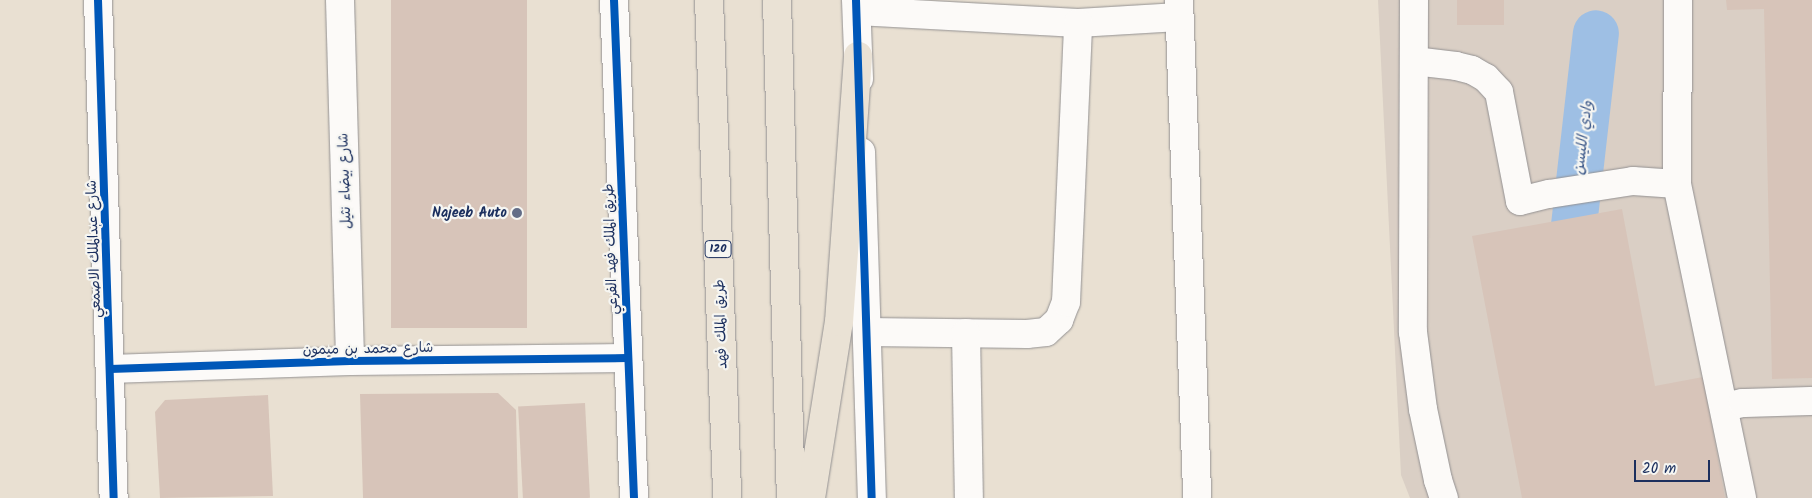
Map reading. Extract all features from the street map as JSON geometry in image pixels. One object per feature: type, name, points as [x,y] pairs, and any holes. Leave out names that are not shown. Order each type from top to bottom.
[{"type":"highway","name":"طريق الملك فهد","points":[[709,0],[727,498]]},
{"type":"highway","points":[[777,0],[791,498]]},
{"type":"highway","points":[[810,498],[838,322],[858,56]]},
{"type":"highway","points":[[716,498],[724,418]]},
{"type":"street","name":"شارع عبدالملك الاصمعي","points":[[98,0],[114,498]]},
{"type":"street","name":"شارع بيضاء نثيل","points":[[340,0],[350,361]]},
{"type":"street","name":"طريق الملك فهد الفرعي","points":[[614,0],[634,498]]},
{"type":"street","points":[[1414,0],[1413,332],[1424,410],[1438,480],[1444,498]]},
{"type":"street","points":[[1678,0],[1677,184],[1742,498]]},
{"type":"street","points":[[872,498],[856,5],[1078,23],[1179,8],[1197,498]]},
{"type":"street","points":[[867,332],[1027,334],[1046,332],[1059,320],[1066,302],[1078,23]]},
{"type":"street","points":[[1414,61],[1472,70],[1486,78],[1499,92],[1520,201],[1549,194],[1633,181],[1677,184]]},
{"type":"street","points":[[966,333],[969,498]]},
{"type":"street","name":"شارع محمد بن ميمون","points":[[110,369],[350,361],[627,358]]},
{"type":"street","points":[[1724,407],[1743,402],[1812,401]]},
{"type":"shaded area","points":[[1378,0],[1812,0],[1812,498],[1410,498],[1401,475]]},
{"type":"building","points":[[391,0],[527,0],[527,328],[391,328]]},
{"type":"building","points":[[1457,0],[1504,0],[1504,25],[1457,25]]},
{"type":"building","points":[[1726,0],[1812,0],[1812,378],[1772,379],[1764,9],[1727,10]]},
{"type":"building","points":[[1622,209],[1655,386],[1703,377],[1725,498],[1522,498],[1472,236]]},
{"type":"building","points":[[498,393],[516,410],[518,498],[363,498],[360,394]]},
{"type":"building","points":[[268,395],[273,496],[160,498],[155,412],[165,400]]},
{"type":"building","points":[[585,403],[590,498],[523,498],[518,407]]},
{"type":"waterway","name":"وادي الليسن","points":[[1572,243],[1596,33]]},
{"type":"cycle path","points":[[98,0],[114,498]]},
{"type":"cycle path","points":[[614,0],[634,498]]},
{"type":"cycle path","points":[[856,0],[872,498]]},
{"type":"cycle path","points":[[110,369],[350,361],[627,358]]},
{"type":"place","name":"Najeeb Auto","points":[[517,213]]}]
